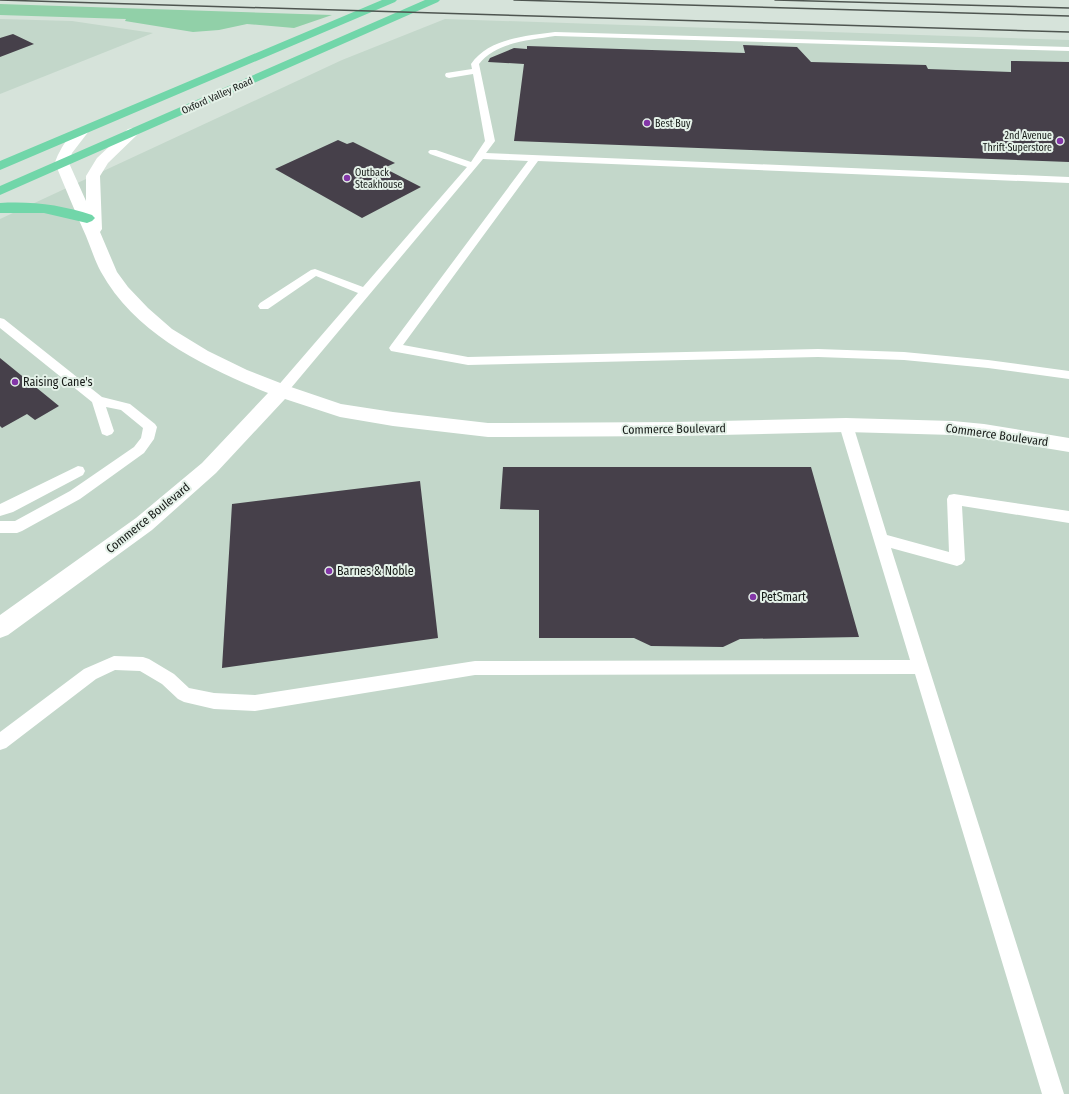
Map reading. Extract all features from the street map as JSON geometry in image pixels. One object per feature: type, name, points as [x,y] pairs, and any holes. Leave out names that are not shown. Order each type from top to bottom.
[{"type":"main road","name":"Oxford Valley Road","points":[[0,166],[391,0]]},
{"type":"main road","name":"Oxford Valley Road","points":[[0,191],[434,0]]},
{"type":"main road","points":[[0,208],[18,207],[53,209],[90,225]]},
{"type":"street","points":[[62,163],[65,153],[82,131]]},
{"type":"street","name":"Commerce Boulevard","points":[[90,225],[94,176],[102,161],[133,132]]},
{"type":"street","name":"Commerce Boulevard","points":[[62,163],[109,272],[122,291],[142,312],[166,333],[202,355],[240,374],[281,391],[340,410],[400,420],[488,430],[674,429],[846,425],[953,428],[984,431],[1069,445]]},
{"type":"street","name":"Commerce Boulevard","points":[[0,628],[144,524],[209,468],[281,391]]},
{"type":"lane","points":[[281,391],[481,156],[490,141],[475,64],[478,58],[486,53],[528,37],[555,34],[1069,50]]},
{"type":"lane","points":[[449,75],[476,71]]},
{"type":"lane","points":[[433,152],[473,166]]},
{"type":"lane","points":[[481,156],[1069,180]]},
{"type":"lane","points":[[535,158],[395,348],[468,361],[818,353],[904,356],[988,364],[1069,375]]},
{"type":"lane","points":[[264,306],[315,272],[365,292]]},
{"type":"lane","points":[[0,322],[98,400],[125,407],[150,427],[147,439],[139,450],[75,495],[17,528],[0,527]]},
{"type":"lane","points":[[98,400],[107,431]]},
{"type":"lane","points":[[846,425],[1053,1094]]},
{"type":"lane","points":[[0,510],[8,508],[78,471]]},
{"type":"lane","points":[[881,539],[957,560],[954,499],[1069,516]]},
{"type":"lane","points":[[0,742],[90,674],[114,663],[143,664],[168,679],[184,694],[214,701],[255,703],[475,668],[921,667]]},
{"type":"shaded area","points":[[0,19],[72,21],[153,33],[0,94]]},
{"type":"shaded area","points":[[445,19],[1069,40],[1069,1094],[0,1094],[0,219],[342,60]]},
{"type":"green space","points":[[0,4],[332,15],[294,28],[247,24],[219,30],[193,32],[125,21],[126,19],[0,15]]},
{"type":"building","points":[[13,34],[34,44],[0,57],[0,38]]},
{"type":"building","points":[[743,45],[797,47],[811,62],[926,65],[928,69],[1011,72],[1011,61],[1069,62],[1069,162],[514,141],[524,64],[488,62],[490,58],[514,48],[527,49],[527,46],[745,53]]},
{"type":"building","name":"Outback Steakhouse","points":[[338,140],[347,144],[353,142],[395,163],[384,168],[421,187],[362,218],[275,169]]},
{"type":"building","name":"Raising Cane's","points":[[0,358],[59,406],[35,420],[27,414],[2,428],[0,426]]},
{"type":"building","points":[[503,467],[811,467],[859,637],[740,639],[723,647],[651,646],[634,638],[539,638],[539,510],[500,509]]},
{"type":"building","name":"Barnes & Noble","points":[[420,481],[438,638],[222,668],[232,504]]},
{"type":"railway","points":[[0,0],[1069,32]]},
{"type":"railway","points":[[514,0],[1069,16]]},
{"type":"railway","points":[[775,0],[1069,8]]},
{"type":"place","name":"Best Buy","points":[[647,123]]},
{"type":"place","name":"2nd Avenue Thrift Superstore","points":[[1060,141]]},
{"type":"place","name":"Outback Steakhouse","points":[[347,178]]},
{"type":"place","name":"Raising Cane's","points":[[15,382]]},
{"type":"place","name":"Barnes & Noble","points":[[329,571]]},
{"type":"place","name":"PetSmart","points":[[753,597]]}]
